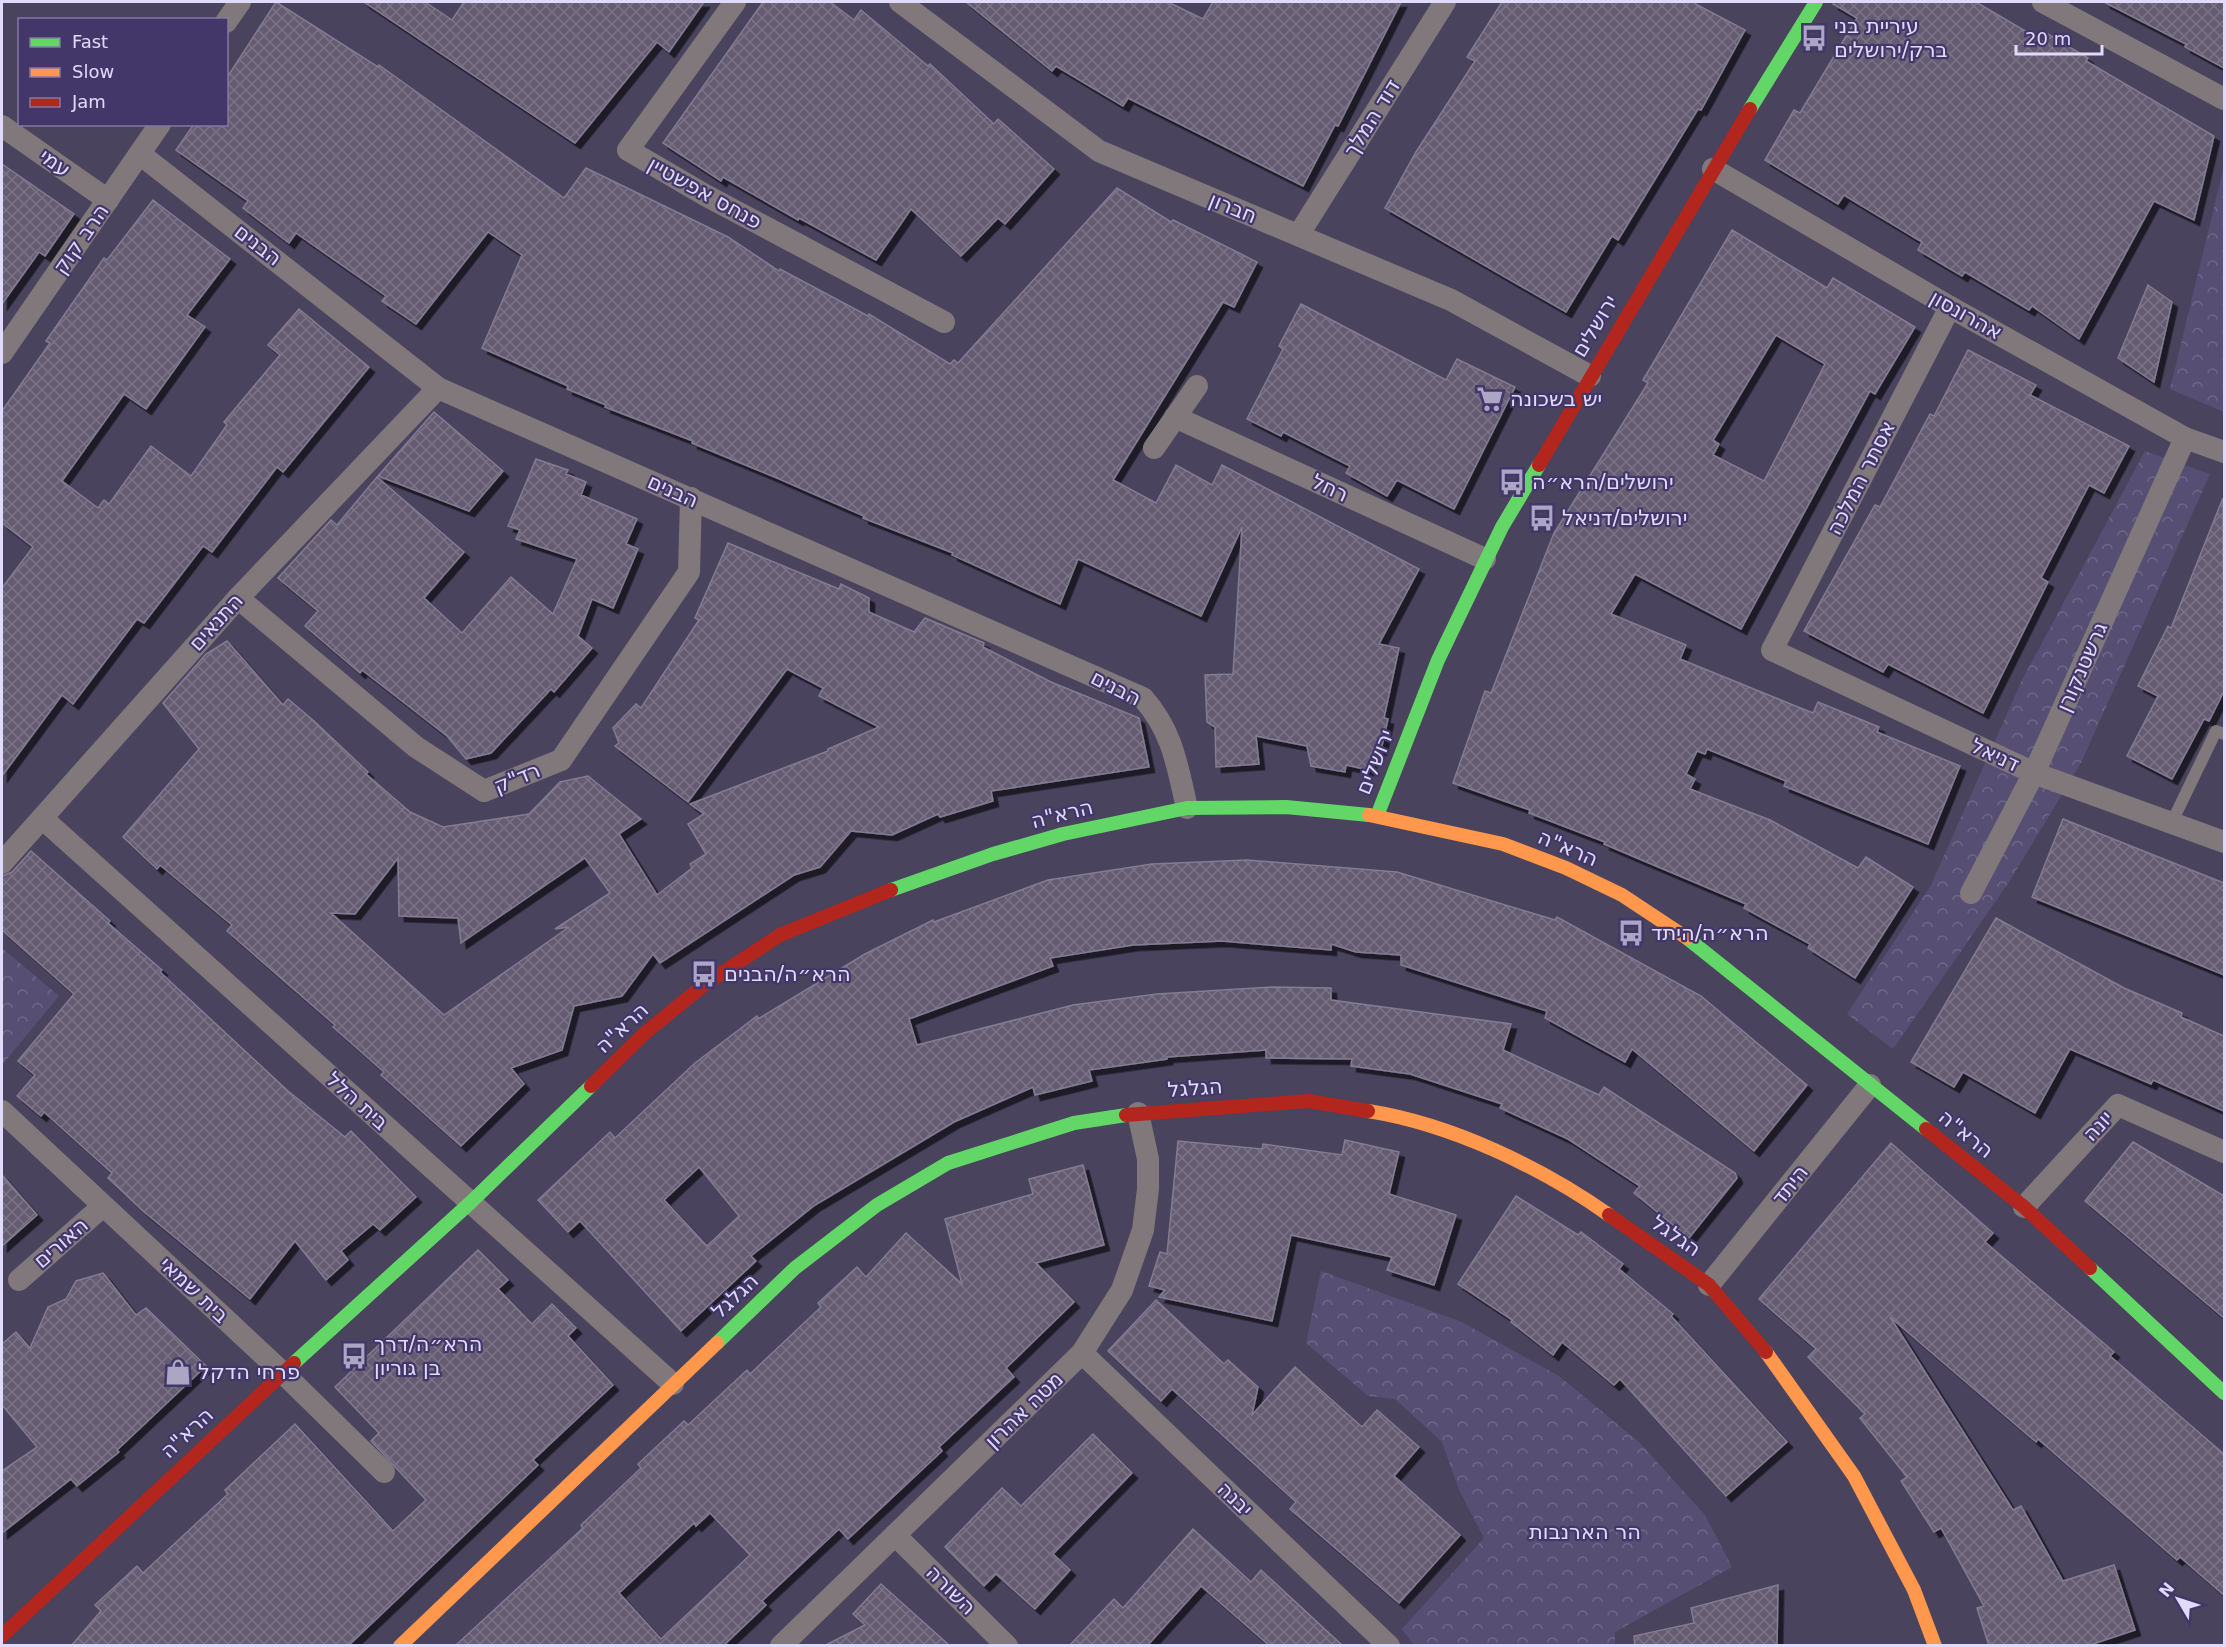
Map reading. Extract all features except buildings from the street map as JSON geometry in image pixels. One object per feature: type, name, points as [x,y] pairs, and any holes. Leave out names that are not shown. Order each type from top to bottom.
[{"type":"street","points":[[228,19],[240,2]]},
{"type":"street","name":"פנחס אפשטיין","points":[[735,2],[628,150],[705,195],[944,322]]},
{"type":"street","name":"חברון","points":[[900,2],[1099,151],[1451,300],[1590,376]]},
{"type":"street","name":"דוד המלך","points":[[1299,234],[1445,2]]},
{"type":"street","name":"ירושלים","points":[[1377,816],[1438,660],[1485,559],[1713,169],[1816,2]]},
{"type":"street","points":[[2043,2],[2224,99]]},
{"type":"street","name":"עמי","points":[[2,126],[108,200]]},
{"type":"street","name":"הרב קוק","points":[[2,352],[159,126]]},
{"type":"street","name":"הבנים","points":[[140,154],[438,388],[1143,698],[1159,716],[1172,742],[1187,808]]},
{"type":"street","name":"אהרונסון","points":[[1713,169],[1950,307],[2185,438],[2224,452]]},
{"type":"street","name":"אסתר המלכה","points":[[1772,650],[1950,307]]},
{"type":"street","points":[[1154,448],[1197,386]]},
{"type":"street","name":"התנאים","points":[[2,863],[238,598],[438,388]]},
{"type":"street","name":"רחל","points":[[1175,417],[1485,559]]},
{"type":"street","name":"גרשטנקורן","points":[[1971,893],[2034,773],[2185,438]]},
{"type":"street","name":"רד\"ק","points":[[238,598],[416,747],[484,791],[561,760],[689,572],[691,498]]},
{"type":"street","name":"דניאל","points":[[1772,650],[2034,773],[2224,842]]},
{"type":"street","name":"הרא\"ה","points":[[2,1636],[282,1373],[470,1203],[645,1033],[704,985],[780,935],[848,906],[993,854],[1063,834],[1187,808],[1286,807],[1377,816],[1503,844],[1566,868],[1622,895],[1687,938],[2024,1207],[2224,1393]]},
{"type":"street","name":"בית הלל","points":[[42,818],[673,1384]]},
{"type":"street","name":"היתד","points":[[1709,1285],[1870,1085]]},
{"type":"street","name":"הגלגל","points":[[400,1646],[795,1268],[877,1205],[948,1163],[1074,1123],[1138,1113],[1308,1101],[1377,1112],[1447,1132],[1517,1160],[1588,1200],[1709,1285],[1778,1365],[1854,1476],[1914,1590],[1935,1646]]},
{"type":"street","name":"יונה","points":[[2024,1207],[2118,1105],[2224,1152]]},
{"type":"street","name":"בית שמאי","points":[[2,1111],[282,1373],[384,1472]]},
{"type":"street","name":"מטה אהרון","points":[[781,1646],[1082,1353],[1122,1290],[1143,1230],[1148,1189],[1148,1159],[1138,1113]]},
{"type":"street","name":"האורים","points":[[19,1280],[103,1206]]},
{"type":"street","name":"יבנה","points":[[1082,1353],[1389,1646]]},
{"type":"street","name":"השורה","points":[[895,1535],[1007,1646]]},
{"type":"lane","points":[[2171,824],[2216,731],[2224,734]]},
{"type":"green space","points":[[2224,166],[2224,412],[2170,389]]},
{"type":"green space","points":[[2145,451],[2210,474],[2081,763],[2009,882],[1893,1049],[1847,1014],[1931,885],[2022,680]]},
{"type":"green space","points":[[2,948],[59,996],[2,1065]]},
{"type":"green space","name":"הר הארנבות","points":[[1321,1271],[1462,1322],[1559,1376],[1639,1442],[1705,1515],[1732,1567],[1615,1632],[1615,1645],[1414,1645],[1402,1629],[1484,1538],[1459,1490],[1442,1442],[1395,1399],[1368,1396],[1306,1343]]},
{"type":"traffic: fast","points":[[1750,109],[1816,2]]},
{"type":"traffic: fast","points":[[1377,816],[1438,660],[1502,527],[1539,465]]},
{"type":"traffic: fast","points":[[891,890],[993,854],[1063,834],[1187,808],[1286,807],[1369,815]]},
{"type":"traffic: fast","points":[[1687,938],[1926,1129]]},
{"type":"traffic: fast","points":[[294,1363],[470,1203],[591,1086]]},
{"type":"traffic: fast","points":[[717,1343],[795,1268],[877,1205],[948,1163],[1074,1123],[1126,1115]]},
{"type":"traffic: fast","points":[[2090,1268],[2224,1393]]},
{"type":"traffic: slow","points":[[1369,815],[1503,844],[1566,868],[1622,895],[1687,938]]},
{"type":"traffic: slow","points":[[1368,1111],[1431,1126],[1494,1150],[1554,1180],[1609,1215]]},
{"type":"traffic: slow","points":[[400,1646],[717,1343]]},
{"type":"traffic: slow","points":[[1766,1352],[1854,1476],[1914,1590],[1935,1646]]},
{"type":"traffic: jam","points":[[1539,465],[1750,109]]},
{"type":"traffic: jam","points":[[591,1086],[645,1033],[704,985],[780,935],[891,890]]},
{"type":"traffic: jam","points":[[1126,1115],[1308,1101],[1368,1111]]},
{"type":"traffic: jam","points":[[1926,1129],[2024,1207],[2090,1268]]},
{"type":"traffic: jam","points":[[1609,1215],[1709,1285],[1766,1352]]},
{"type":"traffic: jam","points":[[2,1636],[294,1363]]},
{"type":"place","name":"עיריית בני ברק/ירושלים","points":[[1814,38]]},
{"type":"place","name":"יש בשכונה","points":[[1490,399]]},
{"type":"place","name":"ירושלים/הרא״ה","points":[[1512,482]]},
{"type":"place","name":"ירושלים/דניאל","points":[[1542,518]]},
{"type":"place","name":"הרא״ה/היתד","points":[[1631,933]]},
{"type":"place","name":"הרא״ה/הבנים","points":[[704,974]]},
{"type":"place","name":"הרא״ה/דרך בן גוריון","points":[[354,1356]]},
{"type":"place","name":"פרחי הדקל","points":[[178,1372]]}]
